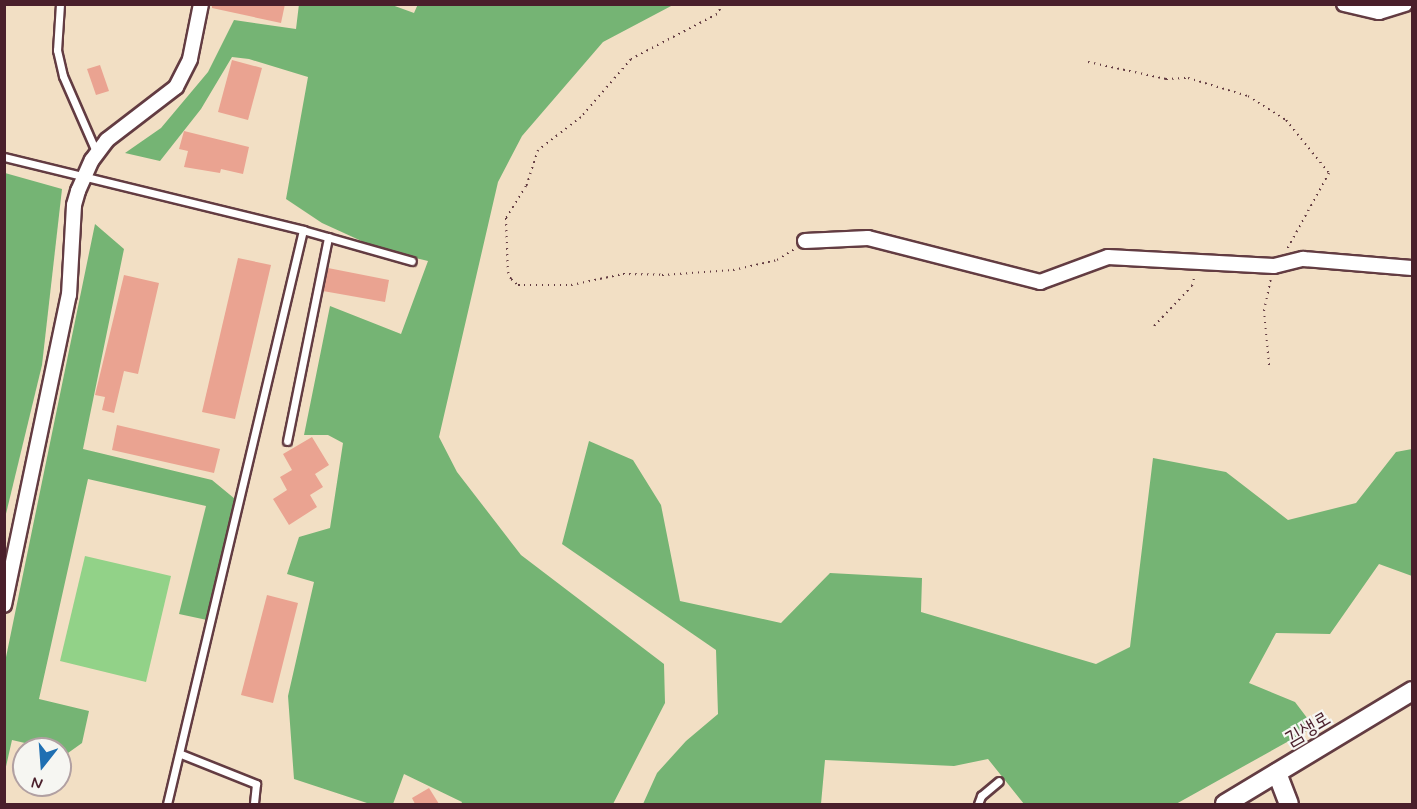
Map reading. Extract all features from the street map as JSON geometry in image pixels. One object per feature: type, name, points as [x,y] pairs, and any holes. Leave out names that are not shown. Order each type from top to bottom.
[{"type":"street","points":[[4,605],[69,295],[74,205],[96,154],[107,140],[177,87],[190,59],[201,4]]},
{"type":"street","points":[[1344,4],[1379,12],[1405,4]]},
{"type":"street","points":[[805,241],[868,238],[1040,282],[1108,257],[1197,263],[1277,264],[1303,259],[1413,268]]},
{"type":"street","name":"김생로","points":[[1225,804],[1413,691]]},
{"type":"street","points":[[1277,773],[1289,804]]},
{"type":"lane","points":[[60,4],[57,50],[63,76],[96,154]]},
{"type":"lane","points":[[4,157],[303,230],[412,261]]},
{"type":"lane","points":[[167,804],[181,754],[303,230]]},
{"type":"lane","points":[[288,441],[328,237]]},
{"type":"lane","points":[[181,754],[256,784],[254,804]]},
{"type":"lane","points":[[978,804],[981,796],[999,781]]},
{"type":"path","points":[[723,4],[717,14],[631,59],[581,117],[538,150],[526,186],[506,218],[508,272],[511,279],[518,285],[537,286],[571,285],[623,274],[662,275],[733,270],[777,260],[805,241]]},
{"type":"path","points":[[1088,62],[1166,79],[1188,78],[1248,96],[1286,120],[1329,173],[1277,264],[1263,311],[1269,365]]},
{"type":"path","points":[[1154,326],[1192,286],[1197,263]]},
{"type":"green space","points":[[299,4],[392,5],[414,13],[418,4],[673,5],[603,42],[522,136],[498,182],[439,437],[457,472],[521,555],[664,664],[665,703],[613,804],[461,804],[462,802],[404,774],[393,804],[370,804],[294,779],[288,696],[314,582],[287,574],[299,537],[330,528],[343,443],[328,435],[304,435],[330,306],[401,334],[428,261],[379,249],[322,223],[286,199],[308,77],[249,59],[232,57],[201,109],[160,161],[125,153],[161,128],[208,72],[234,20],[296,29]]},
{"type":"green space","points":[[5,173],[62,189],[42,365],[5,518]]},
{"type":"green space","points":[[95,224],[124,249],[83,449],[212,480],[235,499],[207,620],[179,614],[206,506],[88,479],[39,699],[89,711],[82,743],[72,750],[72,737],[12,737],[5,771],[5,662]]},
{"type":"green space","points":[[589,441],[633,460],[661,505],[680,601],[781,623],[830,573],[922,578],[921,612],[1096,664],[1130,647],[1153,458],[1226,472],[1288,520],[1356,503],[1396,452],[1412,449],[1412,576],[1379,564],[1330,634],[1276,633],[1249,683],[1295,702],[1314,727],[1176,804],[1024,804],[988,759],[954,766],[825,760],[821,804],[643,804],[657,773],[686,741],[718,714],[716,650],[562,544]]},
{"type":"green space","points":[[85,556],[171,576],[146,682],[60,661]]},
{"type":"building","points":[[212,4],[285,4],[281,23],[212,8]]},
{"type":"building","points":[[232,60],[262,68],[248,120],[218,112]]},
{"type":"building","points":[[100,65],[109,91],[96,95],[87,69]]},
{"type":"building","points":[[184,131],[249,147],[243,174],[221,169],[220,173],[184,167],[188,151],[179,149]]},
{"type":"building","points":[[238,258],[271,265],[235,419],[202,412]]},
{"type":"building","points":[[328,268],[389,280],[385,302],[323,291]]},
{"type":"building","points":[[124,275],[159,283],[138,374],[124,371],[114,413],[102,410],[105,397],[95,395]]},
{"type":"building","points":[[117,425],[220,449],[214,473],[112,450]]},
{"type":"building","points":[[312,437],[329,465],[315,474],[323,487],[310,495],[317,507],[289,525],[273,499],[287,490],[280,477],[292,470],[283,454]]},
{"type":"building","points":[[267,595],[298,603],[273,703],[241,695]]},
{"type":"building","points":[[429,788],[439,804],[415,804],[412,798]]}]
